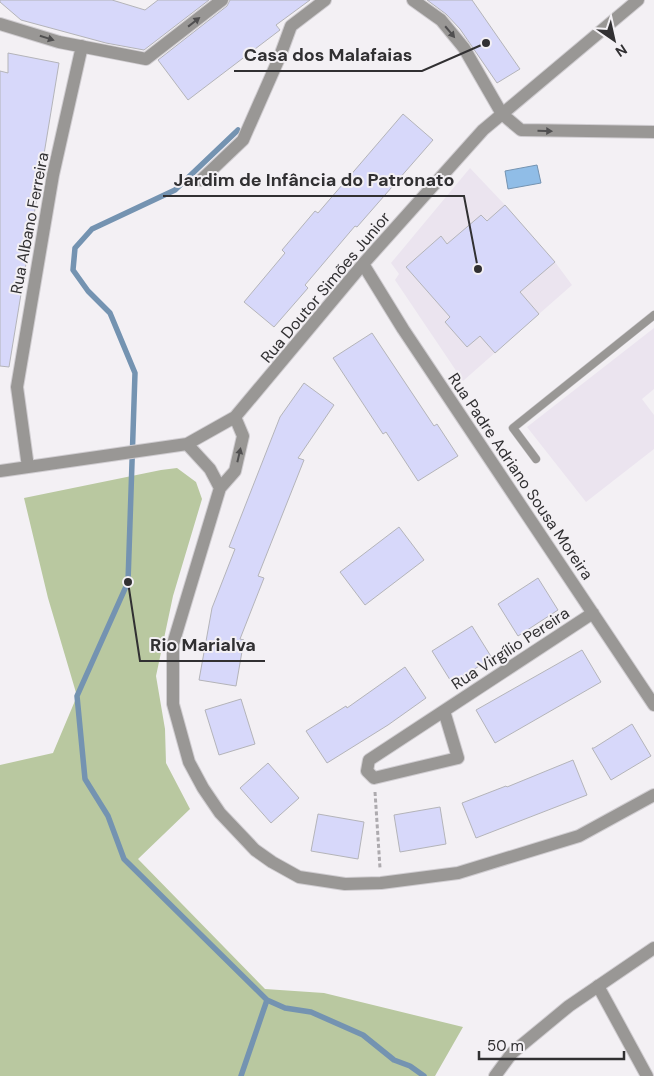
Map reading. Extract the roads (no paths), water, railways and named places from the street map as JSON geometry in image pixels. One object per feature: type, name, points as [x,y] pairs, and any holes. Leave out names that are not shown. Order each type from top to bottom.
[{"type":"street","points":[[0,24],[59,42],[146,59],[222,0]]},
{"type":"street","points":[[201,180],[243,140],[280,56],[291,26],[325,0]]},
{"type":"street","points":[[413,0],[441,20],[464,48],[502,114],[521,130],[654,132]]},
{"type":"street","name":"Rua Doutor Simões Junior","points":[[0,471],[186,444],[236,417],[363,264],[483,130],[638,0]]},
{"type":"street","name":"Rua Albano Ferreira","points":[[28,467],[16,387],[53,174],[82,46]]},
{"type":"street","name":"Rua Padre Adriano Sousa Moreira","points":[[363,264],[403,330],[654,705]]},
{"type":"street","points":[[236,417],[243,436],[235,470],[220,488],[173,644],[173,704],[189,762],[220,814],[255,850],[299,877],[345,884],[381,883],[458,873],[579,836],[654,795]]},
{"type":"street","points":[[186,444],[210,469],[220,488]]},
{"type":"street","name":"Rua Virgílio Pereira","points":[[444,711],[458,758],[374,778],[367,771],[369,760],[593,613]]},
{"type":"street","points":[[495,1076],[512,1053],[568,1006],[654,948]]},
{"type":"street","points":[[598,986],[647,1076]]},
{"type":"lane","points":[[536,459],[513,428],[654,314]]},
{"type":"water","points":[[537,165],[541,183],[508,189],[505,171]]},
{"type":"waterway","points":[[238,130],[175,190],[92,229],[75,248],[73,270],[88,291],[110,313],[135,373],[128,582],[77,696],[85,779],[108,816],[124,859],[267,1000],[241,1076]]},
{"type":"waterway","points":[[267,1000],[285,1008],[311,1012],[363,1035],[394,1060],[410,1066],[424,1076]]},
{"type":"place","name":"Casa dos Malafaias","points":[[486,43]]},
{"type":"place","name":"Jardim de Infância do Patronato","points":[[478,269]]},
{"type":"place","name":"Rio Marialva","points":[[128,582]]}]
